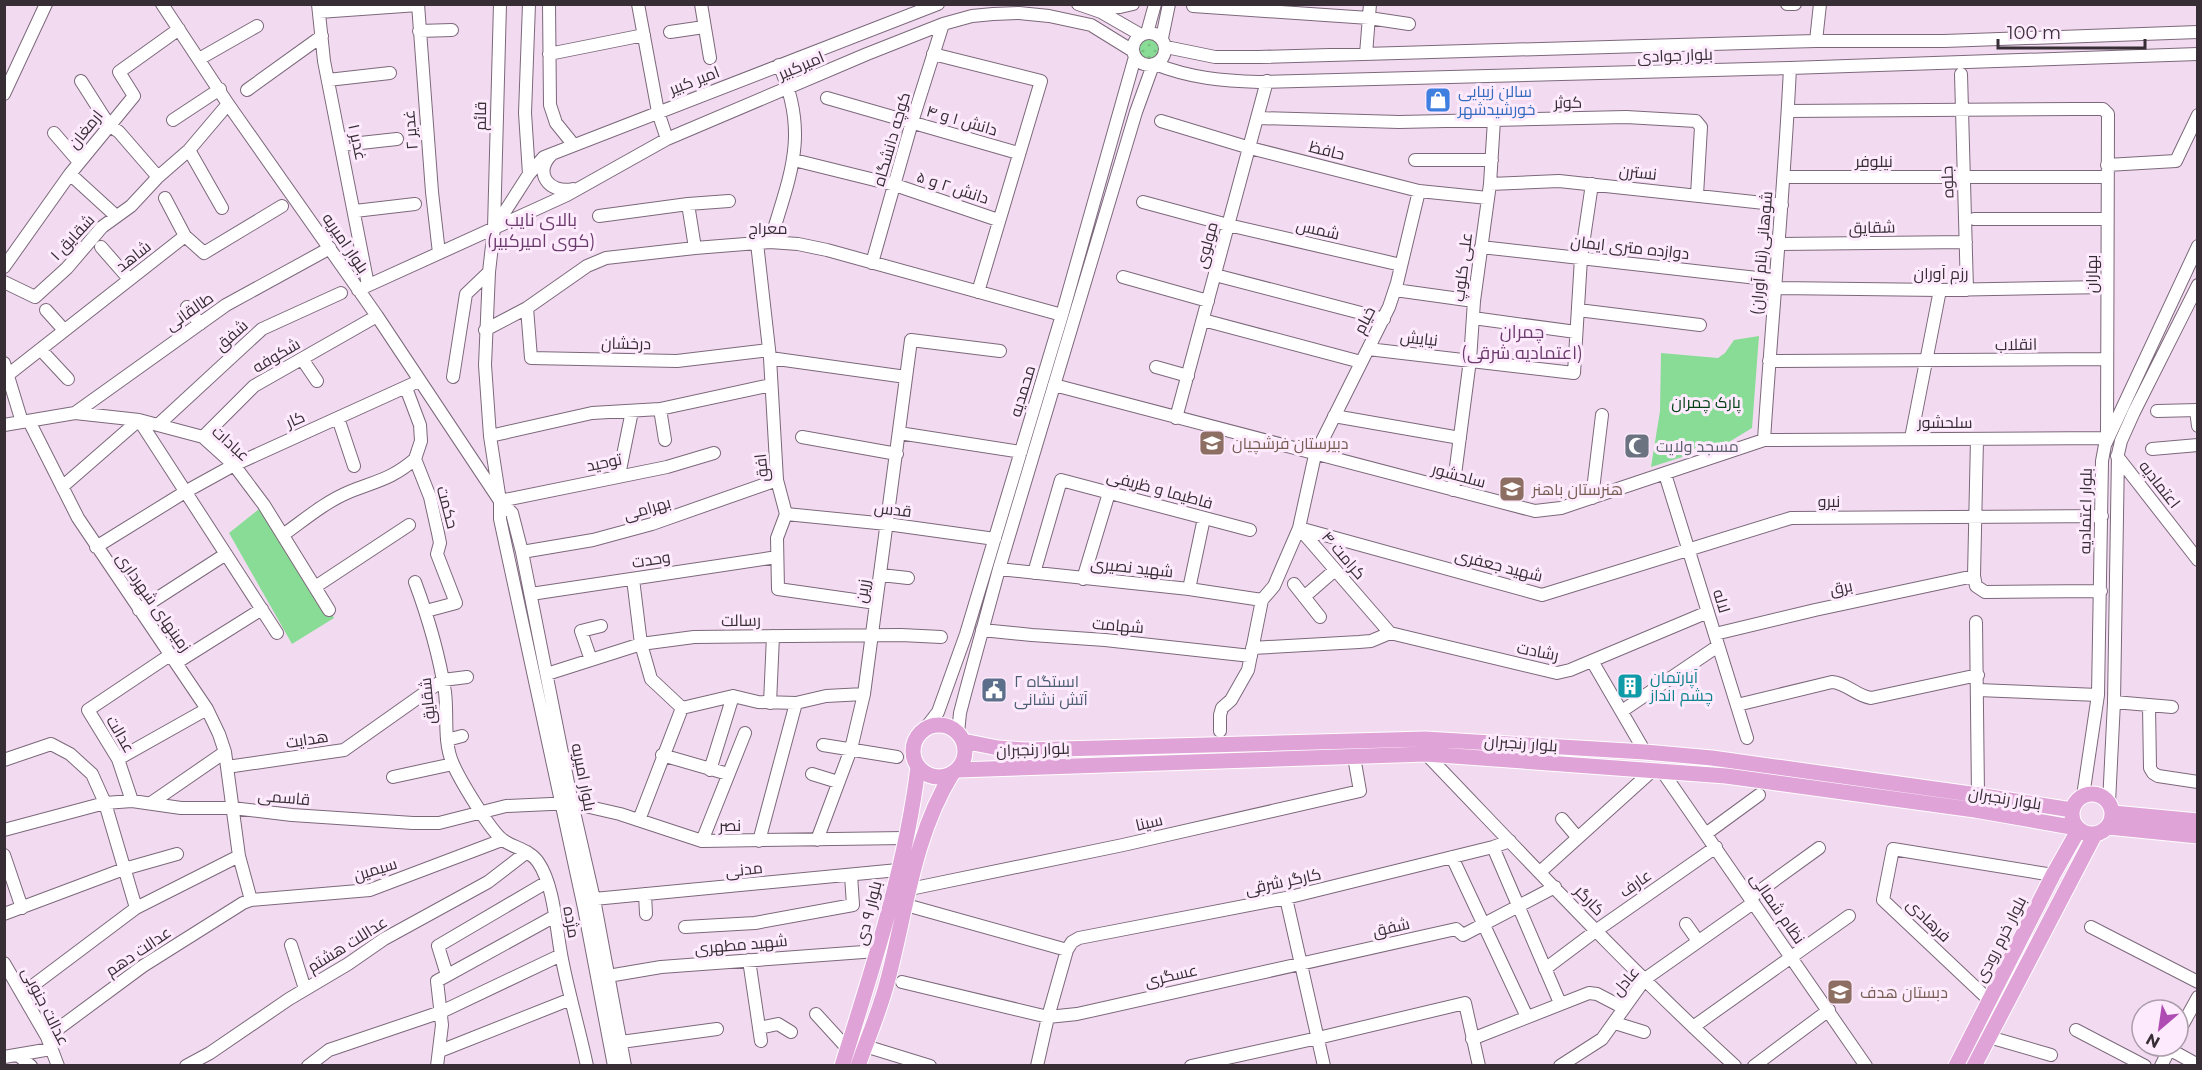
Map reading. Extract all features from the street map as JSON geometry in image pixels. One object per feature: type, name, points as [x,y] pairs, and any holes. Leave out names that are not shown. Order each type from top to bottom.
[{"type":"main road","points":[[858,1065],[888,981],[921,843],[940,792],[955,772],[965,756],[961,737],[951,728],[933,725],[925,729],[914,742],[912,751],[918,767],[930,776],[945,777],[955,772]]},
{"type":"main road","name":"بلوار رنجبران","points":[[961,737],[998,748],[1024,750],[1426,746],[1645,752],[1777,766],[2072,810]]},
{"type":"main road","name":"بلوار رنجبران","points":[[955,772],[1354,756],[1426,746],[1726,776],[1975,810],[2078,829]]},
{"type":"main road","name":"بلوار ۹ دی","points":[[842,1065],[878,951],[915,794],[918,767]]},
{"type":"main road","points":[[1974,1065],[2106,819],[2098,795],[2083,796],[2076,802],[2072,810],[2072,819],[2078,829],[2086,833],[2106,819],[2198,821]]},
{"type":"main road","points":[[2106,819],[2198,836]]},
{"type":"main road","name":"بلوار خرم رودی","points":[[1956,1065],[2078,829]]},
{"type":"street","points":[[4,94],[46,4]]},
{"type":"street","name":"قائم","points":[[500,4],[494,228],[485,330],[490,436],[500,501]]},
{"type":"street","points":[[529,4],[525,113],[529,174]]},
{"type":"street","points":[[549,4],[552,112],[556,123],[573,144]]},
{"type":"street","points":[[638,4],[658,112],[667,139]]},
{"type":"street","points":[[701,4],[710,58]]},
{"type":"street","name":"امیر کبیر","points":[[494,228],[537,162],[553,153],[938,4]]},
{"type":"street","points":[[1084,6],[1120,8],[1133,4]]},
{"type":"street","points":[[1155,4],[1144,34],[1136,40],[1134,54],[1143,64],[1154,65],[1162,59],[1169,4]]},
{"type":"street","points":[[1366,54],[1370,4]]},
{"type":"street","points":[[1816,41],[1820,4]]},
{"type":"street","name":"بلوار امیریه","points":[[163,5],[228,104],[330,248],[363,288],[377,316],[419,381],[500,501],[512,513],[547,674],[567,804],[614,1065]]},
{"type":"street","points":[[318,8],[418,5]]},
{"type":"street","name":"غدیر ۲","points":[[418,5],[439,253]]},
{"type":"street","points":[[1084,6],[1144,34],[1157,34],[1164,43]]},
{"type":"street","points":[[1193,6],[1369,18],[1409,24]]},
{"type":"street","name":"غدیر ۱","points":[[318,8],[328,80],[355,211],[363,288]]},
{"type":"street","name":"امیرکبیر","points":[[363,288],[580,188],[667,139],[943,24],[972,16],[993,14],[1019,13],[1049,16],[1091,26],[1134,54]]},
{"type":"street","name":"کوچه دانشگاه","points":[[872,263],[912,122],[943,24]]},
{"type":"street","points":[[199,59],[257,26]]},
{"type":"street","points":[[670,32],[705,27]]},
{"type":"street","name":"ارمغان","points":[[4,267],[79,162],[134,96],[119,72],[179,29]]},
{"type":"street","points":[[419,32],[452,30]]},
{"type":"street","name":"بلوار جوادی","points":[[1164,43],[1226,57],[1816,41],[1944,41],[2198,32]]},
{"type":"street","points":[[247,90],[322,36]]},
{"type":"street","points":[[549,54],[644,36]]},
{"type":"street","points":[[1944,41],[1945,62]]},
{"type":"street","points":[[933,54],[1041,81],[978,292]]},
{"type":"street","name":"محمدیه","points":[[925,729],[938,712],[961,649],[1062,315],[1134,54]]},
{"type":"street","name":"بلوار جوادی","points":[[1154,65],[1203,78],[1228,81],[1267,81],[1790,68],[2198,54]]},
{"type":"street","name":"محمدیه","points":[[961,737],[960,713],[999,569],[1136,112],[1154,65]]},
{"type":"street","points":[[764,242],[794,160],[796,122],[789,88],[779,66]]},
{"type":"street","name":"شوهانی(نام آوران)","points":[[1764,440],[1780,244],[1790,68]]},
{"type":"street","points":[[328,80],[390,73]]},
{"type":"street","name":"جلوه","points":[[1961,74],[1967,290]]},
{"type":"street","points":[[81,81],[109,125],[119,132],[158,177]]},
{"type":"street","name":"مولوی","points":[[1176,418],[1267,81]]},
{"type":"street","points":[[173,120],[220,89]]},
{"type":"street","name":"دانش ۱ و ۴","points":[[827,98],[1018,153]]},
{"type":"street","name":"شقایق ۱","points":[[4,282],[35,297],[67,268],[102,227],[131,206],[158,177],[189,150],[228,104]]},
{"type":"street","name":"بهاران","points":[[1962,111],[2074,109],[2106,110],[2108,114],[2107,438]]},
{"type":"street","points":[[1788,111],[1962,111]]},
{"type":"street","points":[[2193,134],[2198,116]]},
{"type":"street","name":"کوثر","points":[[1258,118],[1399,122],[1626,117],[1696,122],[1701,127],[1697,195]]},
{"type":"street","name":"علی کلوپ","points":[[1453,490],[1470,360],[1474,301],[1490,184],[1494,120]]},
{"type":"street","name":"حافظ","points":[[1161,121],[1250,148],[1419,191],[1488,198]]},
{"type":"street","points":[[54,133],[79,162]]},
{"type":"street","name":"نیلوفر","points":[[1784,177],[1964,177],[2107,171],[2176,161],[2193,134]]},
{"type":"street","points":[[342,145],[397,139]]},
{"type":"street","points":[[189,150],[222,208]]},
{"type":"street","points":[[553,153],[547,159],[544,167],[544,176],[548,183],[555,189],[563,191],[580,188]]},
{"type":"street","name":"دانش ۲ و ۵","points":[[794,160],[895,185],[998,220]]},
{"type":"street","points":[[1415,160],[1492,160]]},
{"type":"street","points":[[70,174],[116,216]]},
{"type":"street","name":"نسترن","points":[[1490,184],[1559,181],[1782,205]]},
{"type":"street","points":[[1473,318],[1576,332],[1581,258],[1592,184]]},
{"type":"street","name":"خیام","points":[[1315,455],[1384,319],[1395,290],[1419,191]]},
{"type":"street","points":[[165,198],[185,236],[204,253],[282,206]]},
{"type":"street","points":[[599,216],[729,201]]},
{"type":"street","name":"شمس","points":[[1143,202],[1228,225],[1401,265]]},
{"type":"street","points":[[355,211],[415,204]]},
{"type":"street","points":[[688,204],[695,248]]},
{"type":"street","points":[[1974,219],[2107,219]]},
{"type":"street","name":"شاهد","points":[[26,422],[7,369],[41,350],[185,236]]},
{"type":"street","name":"معراج","points":[[485,330],[527,308],[587,266],[606,258],[764,242],[798,244],[1062,315]]},
{"type":"street","name":"افق","points":[[764,242],[777,480],[786,514]]},
{"type":"street","name":"شقایق","points":[[1780,244],[1966,242]]},
{"type":"street","name":"بلوار اعتمادیه","points":[[2083,796],[2098,695],[2102,461],[2107,438],[2198,246]]},
{"type":"street","points":[[101,247],[129,279]]},
{"type":"street","name":"دوازده متری ایمان","points":[[1481,247],[1775,284]]},
{"type":"street","name":"طالقانی","points":[[75,413],[226,305],[330,248]]},
{"type":"street","points":[[453,377],[466,294],[489,272]]},
{"type":"street","points":[[1215,275],[1384,319]]},
{"type":"street","points":[[1123,277],[1208,301]]},
{"type":"street","name":"رزم آوران","points":[[1775,284],[1940,290],[2107,287]]},
{"type":"street","name":"بلوار اعتمادیه","points":[[2106,819],[2114,702],[2117,456],[2134,412],[2198,285]]},
{"type":"street","points":[[1395,290],[1474,301]]},
{"type":"street","points":[[1911,438],[1940,290]]},
{"type":"street","name":"شفق","points":[[159,424],[262,329],[341,293]]},
{"type":"street","points":[[187,307],[200,324]]},
{"type":"street","name":"درخشان","points":[[527,308],[531,358],[677,361],[770,354],[906,377]]},
{"type":"street","points":[[46,310],[64,330]]},
{"type":"street","points":[[1578,310],[1700,325]]},
{"type":"street","name":"شکوفه","points":[[203,437],[254,386],[377,316]]},
{"type":"street","points":[[1203,320],[1361,362]]},
{"type":"street","name":"نیایش","points":[[1368,349],[1574,373],[1576,332]]},
{"type":"street","name":"زرین","points":[[817,840],[851,749],[864,694],[888,524],[910,340],[1000,351]]},
{"type":"street","points":[[41,350],[68,379]]},
{"type":"street","points":[[302,359],[317,381]]},
{"type":"street","name":"انقلاب","points":[[1769,362],[2107,359]]},
{"type":"street","points":[[1156,367],[1188,376]]},
{"type":"street","name":"کار","points":[[96,548],[185,492],[234,465],[419,381]]},
{"type":"street","points":[[490,436],[592,413],[660,408],[771,385]]},
{"type":"street","name":"سلحشور","points":[[1054,385],[1535,512],[1561,508],[1764,440],[2107,438]]},
{"type":"street","points":[[283,535],[327,504],[349,492],[400,473],[415,459],[421,441],[420,425],[406,388]]},
{"type":"street","points":[[660,408],[665,440]]},
{"type":"street","points":[[2157,411],[2197,410],[2198,426]]},
{"type":"street","points":[[620,475],[632,411]]},
{"type":"street","name":"عبادات","points":[[4,424],[75,413],[139,420],[203,437],[234,465],[264,505],[329,610]]},
{"type":"street","points":[[1592,498],[1602,415]]},
{"type":"street","points":[[1334,416],[1460,438]]},
{"type":"street","points":[[338,418],[354,466]]},
{"type":"street","points":[[62,487],[139,420],[277,633]]},
{"type":"street","name":"زمینهای شهرداری","points":[[26,422],[78,519],[207,709],[219,734],[225,752],[239,856],[251,900]]},
{"type":"street","points":[[899,433],[1021,452]]},
{"type":"street","points":[[802,437],[897,454]]},
{"type":"street","points":[[1977,439],[1974,576],[1976,586],[1985,592],[2101,591]]},
{"type":"street","points":[[2152,449],[2198,445]]},
{"type":"street","name":"توحید","points":[[500,501],[667,466],[714,453]]},
{"type":"street","name":"کرامت ۴","points":[[1315,455],[1299,528],[1390,633]]},
{"type":"street","name":"اعتمادیه","points":[[2117,456],[2198,560]]},
{"type":"street","name":"حکمت","points":[[415,459],[430,497],[440,543],[437,554],[456,603],[426,611]]},
{"type":"street","name":"لاله","points":[[1665,474],[1747,738]]},
{"type":"street","name":"بهرامی","points":[[522,552],[593,540],[652,524],[777,480]]},
{"type":"street","name":"فاطیما و ظریفی","points":[[1034,573],[1061,480],[1250,530]]},
{"type":"street","points":[[1083,579],[1109,493]]},
{"type":"street","name":"بلوار امیریه","points":[[500,501],[500,519],[567,804],[594,899],[625,1065]]},
{"type":"street","points":[[786,514],[777,538],[778,589],[876,603]]},
{"type":"street","name":"قدس","points":[[786,514],[888,524],[995,539]]},
{"type":"street","name":"نیرو","points":[[1689,550],[1791,518],[2102,516]]},
{"type":"street","points":[[1189,590],[1204,518]]},
{"type":"street","points":[[315,587],[409,525]]},
{"type":"street","points":[[1220,731],[1221,711],[1244,680],[1262,600],[1274,586],[1299,528]]},
{"type":"street","name":"شهید جعفری","points":[[1299,528],[1542,595],[1689,550]]},
{"type":"street","points":[[139,610],[226,554]]},
{"type":"street","name":"وحدت","points":[[531,594],[777,557]]},
{"type":"street","name":"شهید نصیری","points":[[999,569],[1262,600]]},
{"type":"street","points":[[1304,597],[1335,570]]},
{"type":"street","points":[[881,575],[908,578]]},
{"type":"street","name":"برق","points":[[1717,640],[1815,610],[1974,576]]},
{"type":"street","points":[[633,579],[641,644],[651,679],[682,708]]},
{"type":"street","name":"شقایق","points":[[415,582],[426,611],[443,680],[447,712],[447,740],[453,764],[482,812]]},
{"type":"street","points":[[1294,584],[1320,618]]},
{"type":"street","points":[[173,659],[262,609]]},
{"type":"street","name":"رشادت","points":[[1390,633],[1470,651],[1553,674],[1592,661],[1708,612]]},
{"type":"street","points":[[1976,622],[1978,795]]},
{"type":"street","points":[[591,660],[581,631],[601,626]]},
{"type":"street","name":"شهامت","points":[[982,630],[1252,652],[1371,641],[1390,633]]},
{"type":"street","name":"رسالت","points":[[547,674],[641,644],[694,637],[872,635],[941,637]]},
{"type":"street","points":[[770,703],[773,636]]},
{"type":"street","points":[[1622,711],[1717,640]]},
{"type":"street","name":"عدالت","points":[[132,801],[118,759],[88,710],[173,659]]},
{"type":"street","points":[[1592,661],[1645,752]]},
{"type":"street","points":[[1737,705],[1832,682],[1844,684],[1863,696],[1871,698],[1978,675]]},
{"type":"street","points":[[443,680],[467,677]]},
{"type":"street","name":"هدایت","points":[[227,767],[344,750],[443,680]]},
{"type":"street","points":[[1978,690],[2098,695]]},
{"type":"street","points":[[682,708],[733,696],[770,703],[796,703],[826,696],[864,694]]},
{"type":"street","points":[[710,770],[733,696]]},
{"type":"street","points":[[2114,702],[2172,707]]},
{"type":"street","points":[[759,840],[796,703]]},
{"type":"street","points":[[2149,706],[2150,768],[2153,773],[2158,776],[2198,782]]},
{"type":"street","points":[[639,820],[662,755],[682,708]]},
{"type":"street","points":[[118,759],[207,709]]},
{"type":"street","points":[[702,841],[745,733]]},
{"type":"street","points":[[447,740],[462,736]]},
{"type":"street","points":[[4,760],[51,744],[70,754],[93,774],[105,803],[135,908]]},
{"type":"street","points":[[823,745],[897,757]]},
{"type":"street","name":"کارگر","points":[[1426,746],[1540,872],[1693,1027],[1735,1065]]},
{"type":"street","points":[[151,803],[225,752]]},
{"type":"street","points":[[662,755],[728,774]]},
{"type":"street","name":"سینا","points":[[910,889],[1123,845],[1360,791],[1354,756]]},
{"type":"street","points":[[393,777],[453,764]]},
{"type":"street","points":[[1540,872],[1658,770]]},
{"type":"street","name":"نظام شمالی","points":[[1658,770],[1707,833],[1866,1065]]},
{"type":"street","points":[[812,774],[838,782]]},
{"type":"street","points":[[1707,833],[1759,795]]},
{"type":"street","name":"قاسمی","points":[[4,830],[105,803],[132,801],[181,808],[232,808],[292,815],[413,823],[439,823],[506,806],[567,804]]},
{"type":"street","name":"نصر","points":[[567,804],[639,820],[702,841],[905,838]]},
{"type":"street","name":"مژده","points":[[482,812],[502,840],[527,852],[538,861],[547,882],[561,955],[587,1065]]},
{"type":"street","points":[[1562,819],[1578,838]]},
{"type":"street","name":"سیمین","points":[[251,900],[349,894],[370,890],[502,840]]},
{"type":"street","name":"کارگر شرقی","points":[[1067,950],[1072,942],[1088,935],[1286,898],[1452,858],[1510,841]]},
{"type":"street","points":[[1493,847],[1560,1003]]},
{"type":"street","name":"عارف","points":[[1545,969],[1716,847]]},
{"type":"street","name":"عادل","points":[[1569,1064],[1602,1039],[1645,979],[1752,901],[1819,848]]},
{"type":"street","name":"فرهادی","points":[[1989,1000],[1883,900],[1893,849],[2053,875]]},
{"type":"street","name":"عداللت هشتم","points":[[186,1065],[210,1053],[384,939],[488,882],[527,852]]},
{"type":"street","points":[[4,914],[124,869],[177,854]]},
{"type":"street","points":[[4,855],[22,908]]},
{"type":"street","points":[[23,993],[135,908],[239,856]]},
{"type":"street","points":[[1452,858],[1527,1017]]},
{"type":"street","name":"مدنی","points":[[594,899],[898,870]]},
{"type":"street","points":[[685,927],[755,923],[853,905],[851,875]]},
{"type":"street","points":[[447,975],[438,946],[547,882]]},
{"type":"street","points":[[1484,923],[1555,887]]},
{"type":"street","points":[[645,894],[646,914]]},
{"type":"street","points":[[1286,898],[1324,1065]]},
{"type":"street","name":"عدالت دهم","points":[[49,1043],[143,966],[232,908],[251,900]]},
{"type":"street","points":[[906,905],[1067,950],[1037,1065]]},
{"type":"street","points":[[437,1065],[440,1051],[441,1012],[437,981],[555,916]]},
{"type":"street","points":[[1693,1027],[1850,916]]},
{"type":"street","name":"شفق","points":[[1301,963],[1455,929],[1463,935],[1484,923]]},
{"type":"street","points":[[1686,924],[1698,941]]},
{"type":"street","points":[[2091,927],[2198,982]]},
{"type":"street","points":[[291,945],[305,989]]},
{"type":"street","name":"شهید مطهری","points":[[608,976],[661,967],[878,951]]},
{"type":"street","points":[[308,1065],[329,1050],[441,1012],[561,955]]},
{"type":"street","points":[[749,960],[761,1041]]},
{"type":"street","name":"عدالت جنوبی","points":[[4,963],[23,993],[58,1065]]},
{"type":"street","name":"عسگری","points":[[1048,1017],[1077,1014],[1301,963]]},
{"type":"street","points":[[902,982],[1048,1017]]},
{"type":"street","points":[[1472,1040],[1591,992],[1624,1008]]},
{"type":"street","points":[[2190,1011],[2198,997]]},
{"type":"street","points":[[440,1051],[571,999]]},
{"type":"street","points":[[1191,1065],[1465,1003],[1479,1065]]},
{"type":"street","points":[[1754,1065],[1829,1010]]},
{"type":"street","points":[[816,1014],[847,1048]]},
{"type":"street","points":[[1615,1023],[1644,1032]]},
{"type":"street","points":[[759,1028],[778,1024],[791,1032]]},
{"type":"street","points":[[621,1042],[717,1029]]},
{"type":"street","points":[[2076,1030],[2145,1065]]},
{"type":"street","points":[[1989,1037],[2051,1055]]},
{"type":"street","points":[[4,1057],[19,1056],[49,1043]]},
{"type":"street","points":[[865,1046],[930,1065]]},
{"type":"street","points":[[19,1056],[32,1065]]},
{"type":"green space","points":[[1149,36],[1158,40],[1162,49],[1158,58],[1149,62],[1140,58],[1136,49],[1140,40]]},
{"type":"green space","name":"پارک چمران","points":[[1759,336],[1752,428],[1729,442],[1651,467],[1660,411],[1661,353],[1718,358],[1725,353],[1734,340]]},
{"type":"green space","points":[[264,505],[334,618],[292,644],[229,533]]},
{"type":"place","name":"سالن زیبایی خورشیدشهر","points":[[1438,100]]},
{"type":"place","name":"دبیرستان فرشچیان","points":[[1212,443]]},
{"type":"place","name":"مسجد ولایت","points":[[1637,446]]},
{"type":"place","name":"هنرستان باهنر","points":[[1512,489]]},
{"type":"place","name":"آپارتمان چشم انداز","points":[[1630,686]]},
{"type":"place","name":"ایستگاه ۲ آتش نشانی","points":[[994,690]]},
{"type":"place","name":"دبستان هدف","points":[[1840,992]]},
{"type":"district","name":"بالای نایب (کوی امیرکبیر)","points":[[541,230]]},
{"type":"district","name":"چمران (اعتمادیه شرقی)","points":[[1522,342]]}]
